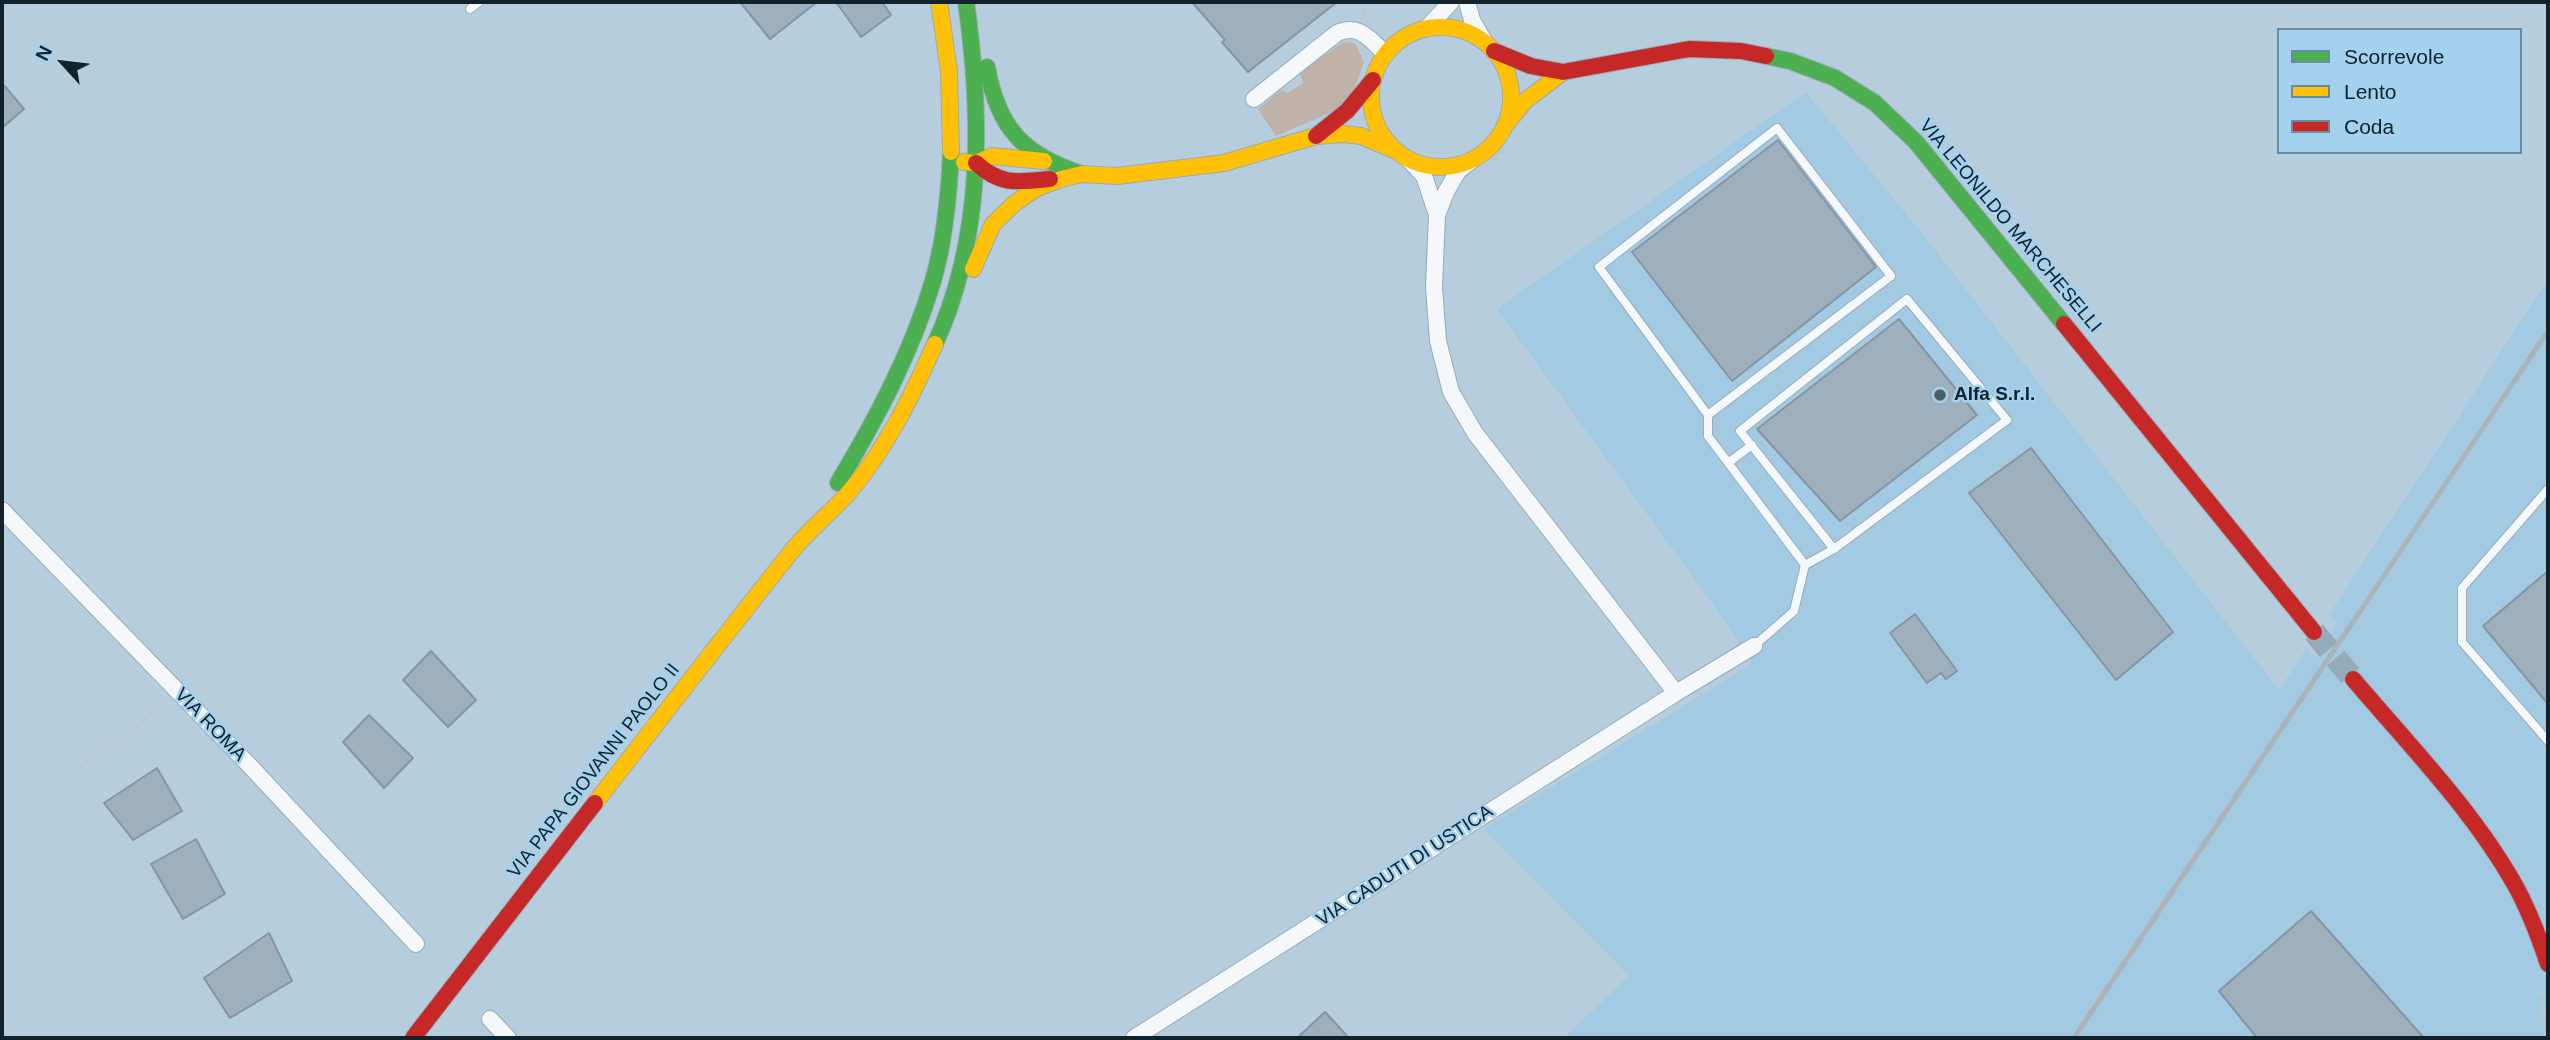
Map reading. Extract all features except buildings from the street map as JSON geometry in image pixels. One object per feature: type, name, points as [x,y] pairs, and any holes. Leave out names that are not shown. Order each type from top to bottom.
[{"type":"street","name":"VIA PAPA GIOVANNI PAOLO II","points":[[413,1038],[808,530],[864,441],[902,364],[932,282],[946,211],[950,161],[948,52],[939,2]]},
{"type":"street","name":"VIA PAPA GIOVANNI PAOLO II","points":[[808,530],[839,504],[883,445],[923,376],[948,317],[969,237],[976,163],[977,88],[974,47],[966,2]]},
{"type":"street","points":[[977,2],[989,85],[1003,120],[1024,146],[1047,162]]},
{"type":"street","points":[[1316,136],[1332,126],[1350,109],[1373,80],[1386,54],[1398,41],[1427,28],[1451,2]]},
{"type":"street","points":[[1467,2],[1472,20],[1502,63],[1509,80],[1511,101],[1508,133],[1494,144],[1476,165],[1458,171],[1437,215],[1434,287],[1438,341],[1451,392],[1475,433],[1676,693]]},
{"type":"street","points":[[1254,99],[1337,33],[1348,28],[1357,29],[1386,54]]},
{"type":"street","points":[[1427,28],[1455,28],[1489,46]]},
{"type":"street","name":"VIA LEONILDO MARCHESELLI","points":[[1489,46],[1531,66],[1563,72],[1689,49],[1741,51],[1790,61],[1835,78],[1875,103],[1916,142],[2314,632]]},
{"type":"street","name":"VIA LEONILDO MARCHESELLI","points":[[1508,133],[1514,111],[1563,72]]},
{"type":"street","points":[[1373,80],[1370,98],[1372,112],[1381,135],[1394,150]]},
{"type":"street","points":[[950,161],[976,163],[992,156],[1047,162],[1082,174],[1117,176],[1224,163],[1316,136],[1343,134],[1361,136],[1394,150],[1409,160],[1424,176],[1437,215]]},
{"type":"street","points":[[1409,160],[1429,167],[1476,165]]},
{"type":"street","points":[[976,163],[990,177],[1001,181],[1061,179]]},
{"type":"street","name":"VIA PAPA GIOVANNI PAOLO II","points":[[894,425],[912,414],[926,392],[980,249],[993,224],[1015,203],[1037,188],[1082,174]]},
{"type":"street","name":"VIA ROMA","points":[[2,510],[416,944]]},
{"type":"street","name":"VIA CADUTI DI USTICA","points":[[1133,1038],[1754,646]]},
{"type":"street","points":[[2353,679],[2470,818],[2495,853],[2530,909],[2548,964]]},
{"type":"street","points":[[490,1019],[508,1038]]},
{"type":"lane","points":[[470,9],[479,2]]},
{"type":"lane","points":[[1708,415],[1891,276],[1777,128],[1599,267],[1708,415],[1708,436],[1805,565]]},
{"type":"lane","points":[[1754,646],[1794,611],[1805,565],[1834,549],[2007,420],[1907,299],[1740,431],[1834,549]]},
{"type":"lane","points":[[1728,463],[1752,445]]},
{"type":"lane","points":[[2548,489],[2462,588],[2462,642],[2548,741]]},
{"type":"path","points":[[1356,2],[1368,17]]},
{"type":"path","points":[[1476,165],[1497,157],[1508,133]]},
{"type":"path","points":[[69,773],[130,733],[177,691]]},
{"type":"path","points":[[2537,976],[2543,1001],[2545,1038]]},
{"type":"shaded area","points":[[1343,42],[1355,43],[1364,62],[1352,96],[1341,108],[1276,136],[1258,109],[1281,90],[1288,93],[1303,83],[1300,73]]},
{"type":"shaded area","points":[[1806,92],[1920,231],[2279,690],[2307,648],[2315,658],[2337,624],[2329,615],[2548,280],[2548,1038],[1564,1038],[1629,976],[1484,829],[1752,664],[1718,611],[1497,309]]},
{"type":"tunnel","points":[[2314,632],[2353,679]]},
{"type":"railway","points":[[2074,1038],[2548,331]]},
{"type":"traffic: fast","points":[[935,344],[963,261],[975,176],[975,88],[966,2]]},
{"type":"traffic: fast","points":[[1766,56],[1790,61],[1835,78],[1875,103],[1916,142],[2064,324]]},
{"type":"traffic: fast","points":[[987,67],[998,107],[1016,136],[1044,158],[1082,174]]},
{"type":"traffic: fast","points":[[838,483],[891,386],[923,310],[943,235],[951,152]]},
{"type":"traffic: slow","points":[[939,2],[949,71],[951,152]]},
{"type":"traffic: slow","points":[[1441,27],[1468,32],[1490,48],[1506,70],[1511,97],[1506,124],[1490,146],[1468,162],[1441,167],[1414,162],[1392,146],[1376,124],[1371,97],[1376,70],[1392,48],[1414,32],[1441,27]]},
{"type":"traffic: slow","points":[[1507,123],[1525,101],[1563,72]]},
{"type":"traffic: slow","points":[[973,269],[993,224],[1015,203],[1037,188],[1061,179],[1082,174],[1117,176],[1224,163],[1316,136],[1361,136],[1394,150]]},
{"type":"traffic: slow","points":[[964,162],[976,163],[992,156],[1044,161]]},
{"type":"traffic: slow","points":[[595,803],[791,552],[843,499],[876,457],[898,420],[935,344]]},
{"type":"traffic: jam","points":[[1494,51],[1531,66],[1563,72],[1689,49],[1741,51],[1766,56]]},
{"type":"traffic: jam","points":[[1316,136],[1347,111],[1373,80]]},
{"type":"traffic: jam","points":[[976,163],[994,176],[1010,181],[1050,179]]},
{"type":"traffic: jam","points":[[2064,324],[2314,632]]},
{"type":"traffic: jam","points":[[2353,679],[2439,778],[2498,857],[2525,904],[2548,964]]},
{"type":"traffic: jam","points":[[413,1038],[595,803]]},
{"type":"place","name":"Alfa S.r.l.","points":[[1940,395]]}]
